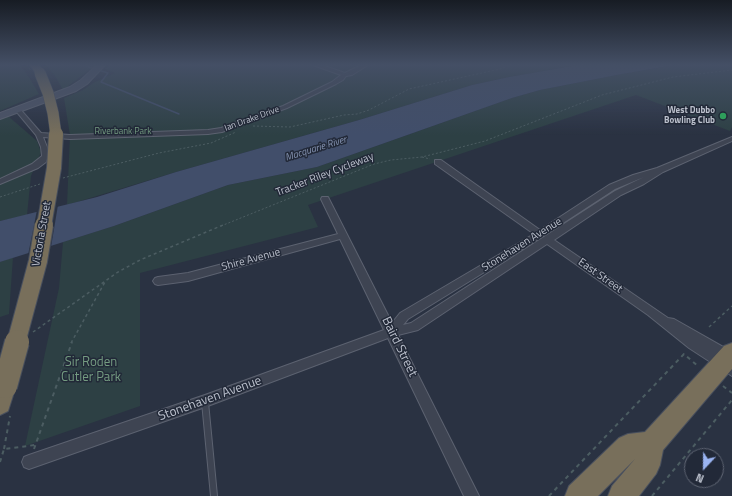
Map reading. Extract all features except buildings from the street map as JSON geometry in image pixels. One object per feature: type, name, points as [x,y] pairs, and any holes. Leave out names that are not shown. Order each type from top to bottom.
[{"type":"highway","name":"Victoria Street","points":[[5,401],[38,261],[54,168],[56,137],[54,113],[46,88]]},
{"type":"highway","points":[[622,496],[647,465],[651,444],[726,364]]},
{"type":"highway","points":[[579,496],[628,446],[651,444]]},
{"type":"street","points":[[0,116],[74,88]]},
{"type":"street","name":"Ian Drake Drive","points":[[39,135],[70,137],[208,132],[222,130],[285,107],[323,88]]},
{"type":"street","points":[[0,182],[24,172],[43,160],[45,156],[44,147],[39,135],[18,110]]},
{"type":"street","name":"Stonehaven Avenue","points":[[391,332],[404,316],[544,237],[618,193],[641,182],[660,170],[732,139]]},
{"type":"street","name":"East Street","points":[[438,162],[652,312],[692,345],[726,364]]},
{"type":"street","name":"Baird Street","points":[[324,199],[344,235],[472,496]]},
{"type":"street","name":"Shire Avenue","points":[[158,282],[188,277],[344,235]]},
{"type":"street","name":"Stonehaven Avenue","points":[[29,462],[205,401],[391,332],[414,327],[544,237]]},
{"type":"lane","points":[[205,401],[214,496]]},
{"type":"path","points":[[252,126],[290,127],[344,115],[357,114],[369,110],[413,88]]},
{"type":"path","name":"Tracker Riley Cycleway","points":[[29,335],[106,281],[140,260],[246,215],[374,164],[391,160],[422,157],[486,141],[602,95],[631,88]]},
{"type":"path","points":[[60,179],[158,154],[211,143],[223,139],[238,131]]},
{"type":"path","points":[[0,197],[45,183]]},
{"type":"path","points":[[29,462],[72,341],[106,281]]},
{"type":"path","points":[[709,327],[732,306]]},
{"type":"path","points":[[549,496],[684,354],[726,364],[732,393]]},
{"type":"path","points":[[652,496],[732,400]]},
{"type":"path","points":[[0,462],[4,449],[5,401]]},
{"type":"path","points":[[4,449],[35,445]]},
{"type":"green space","points":[[0,88],[35,88],[39,94],[0,111]]},
{"type":"green space","name":"Riverbank Park","points":[[86,88],[462,88],[359,120],[176,172],[67,205],[70,135],[64,98]]},
{"type":"green space","name":"Sir Roden Cutler Park","points":[[549,88],[732,88],[732,127],[730,131],[636,95],[308,205],[318,227],[140,273],[140,406],[25,446],[59,288],[63,242],[114,226],[228,185],[317,167],[512,98]]},
{"type":"green space","points":[[8,116],[37,141],[41,152],[31,176],[27,215],[0,221],[0,119]]},
{"type":"green space","points":[[13,257],[9,314],[0,317],[0,262]]},
{"type":"water","name":"Macquarie River","points":[[462,88],[549,88],[512,98],[317,167],[228,185],[114,226],[0,262],[0,221],[97,197],[176,172],[359,120]]},
{"type":"pier","points":[[58,205],[51,247],[28,255],[37,210]]},
{"type":"waterway","points":[[116,88],[179,114]]},
{"type":"place","name":"West Dubbo Bowling Club","points":[[723,116]]}]
